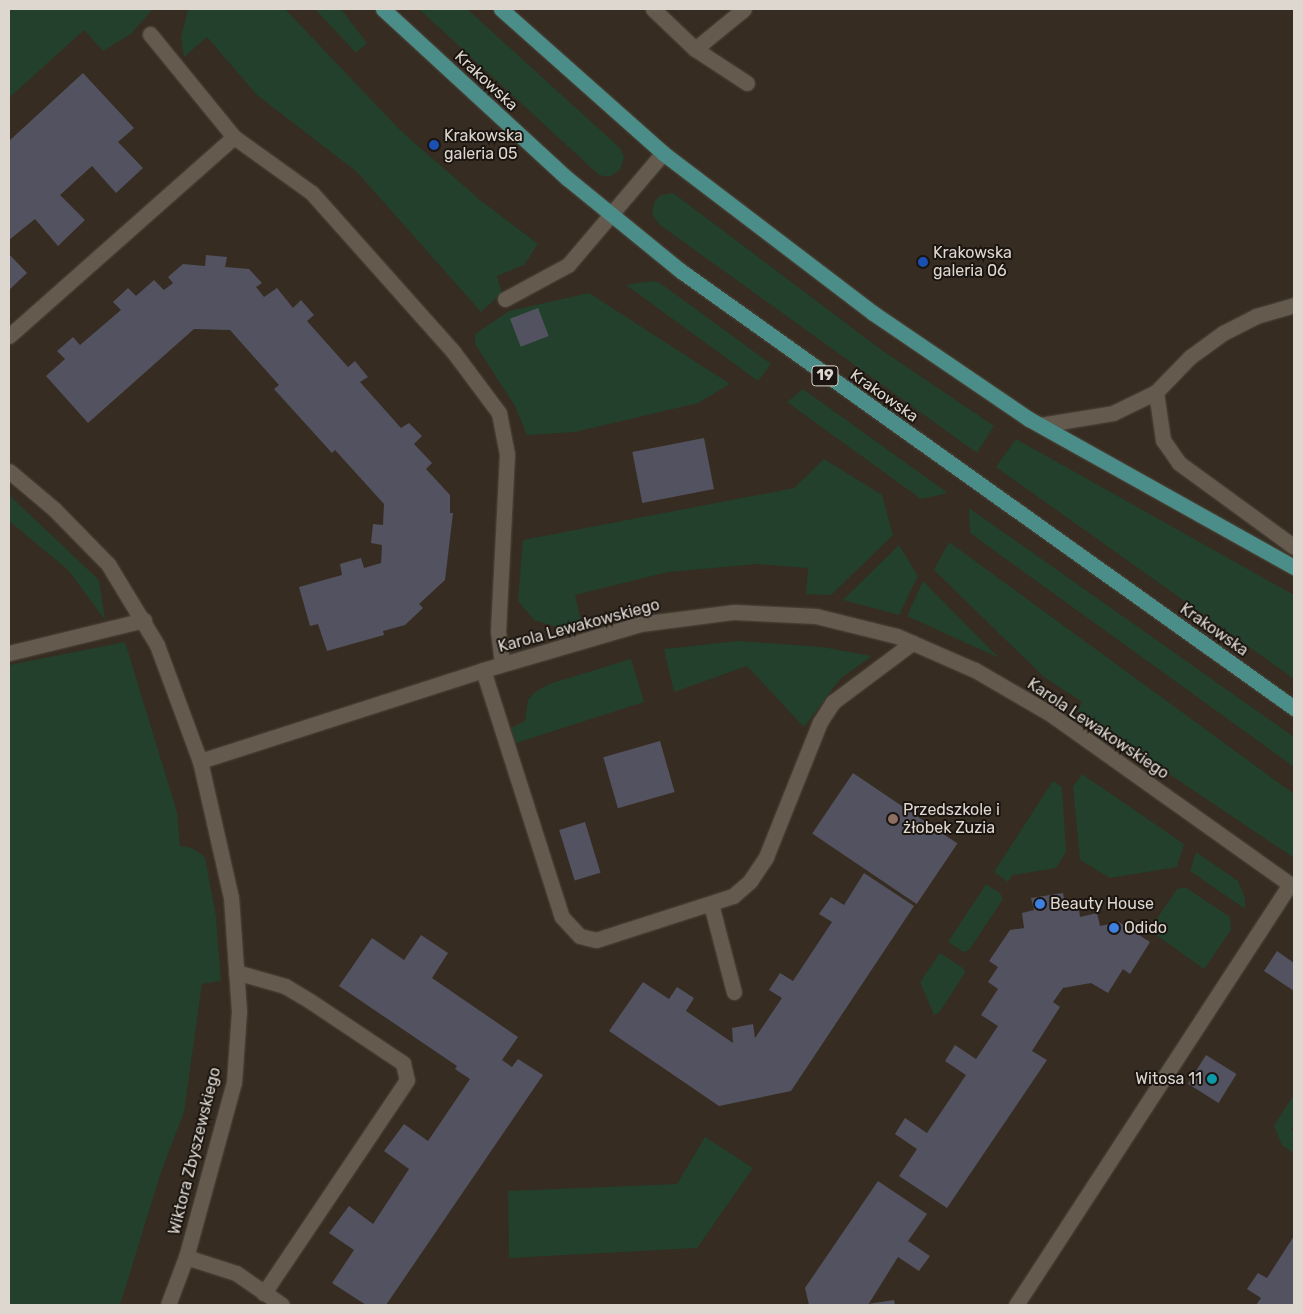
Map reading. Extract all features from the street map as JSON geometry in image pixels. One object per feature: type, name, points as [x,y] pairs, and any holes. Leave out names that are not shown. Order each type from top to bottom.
[{"type":"main road","name":"Krakowska","points":[[383,9],[611,216],[799,358],[1294,708]]},
{"type":"main road","points":[[501,9],[663,153],[873,313],[1040,424],[1294,567]]},
{"type":"street","points":[[654,9],[695,49],[747,84]]},
{"type":"street","points":[[695,49],[744,9]]},
{"type":"street","points":[[150,34],[234,137],[312,193],[452,350],[499,413],[507,454],[498,632],[502,664]]},
{"type":"street","points":[[9,336],[234,137]]},
{"type":"street","points":[[505,299],[568,265],[663,153]]},
{"type":"street","points":[[1040,424],[1114,413],[1156,392],[1190,357],[1223,333],[1256,316],[1294,305]]},
{"type":"street","points":[[1156,392],[1163,440],[1179,463],[1294,547]]},
{"type":"street","name":"Wiktora Zbyszewskiego","points":[[9,471],[54,509],[108,564],[144,620],[164,661],[200,761],[231,897],[239,1011],[234,1082],[186,1257],[168,1305]]},
{"type":"street","name":"Karola Lewakowskiego","points":[[200,761],[502,664],[640,624],[734,612],[816,616],[862,626],[912,643],[975,670],[1049,713],[1292,885]]},
{"type":"street","points":[[9,653],[144,620]]},
{"type":"street","points":[[483,670],[562,917],[568,926],[580,936],[596,940],[733,896],[750,881],[766,857],[820,722],[832,702],[912,643]]},
{"type":"street","points":[[1016,1305],[1292,885]]},
{"type":"street","points":[[711,904],[734,992]]},
{"type":"street","points":[[236,972],[285,986],[310,1001],[404,1063],[407,1080],[264,1292]]},
{"type":"street","points":[[186,1257],[236,1274],[282,1305]]},
{"type":"green space","points":[[9,9],[153,9],[131,34],[103,51],[84,30],[9,98]]},
{"type":"green space","points":[[188,9],[285,9],[401,131],[480,200],[538,244],[524,265],[497,276],[502,293],[481,312],[357,172],[257,95],[207,37],[184,57],[181,38]]},
{"type":"green space","points":[[315,9],[341,9],[367,43],[356,53]]},
{"type":"green space","points":[[419,9],[467,9],[620,148],[624,157],[620,170],[609,177],[599,175]]},
{"type":"green space","points":[[673,193],[883,351],[994,426],[977,453],[660,225],[652,214],[654,202],[661,195]]},
{"type":"green space","points":[[652,281],[660,283],[771,364],[758,381],[626,285]]},
{"type":"green space","points":[[589,293],[730,384],[698,403],[575,432],[527,435],[515,406],[475,344],[475,334],[509,311]]},
{"type":"green space","points":[[803,389],[948,493],[921,499],[787,402]]},
{"type":"green space","points":[[1016,439],[1294,595],[1294,679],[996,467]]},
{"type":"green space","points":[[824,459],[882,495],[893,535],[831,595],[806,594],[808,568],[757,564],[668,572],[575,595],[581,622],[560,628],[534,620],[518,601],[523,540],[794,488]]},
{"type":"green space","points":[[9,495],[99,580],[105,620],[68,570],[9,521]]},
{"type":"green space","points":[[969,508],[1294,737],[1294,767],[970,533]]},
{"type":"green space","points":[[949,542],[1294,794],[1294,858],[1077,712],[1082,702],[1044,677],[934,570]]},
{"type":"green space","points":[[899,545],[918,576],[899,615],[843,600]]},
{"type":"green space","points":[[923,581],[999,658],[907,616]]},
{"type":"green space","points":[[738,641],[822,647],[872,656],[841,678],[804,727],[747,666],[674,692],[664,649]]},
{"type":"green space","points":[[125,642],[177,812],[180,846],[192,848],[205,857],[216,917],[221,981],[202,984],[184,1112],[161,1172],[120,1305],[9,1305],[9,665]]},
{"type":"green space","points":[[631,659],[644,702],[516,743],[511,728],[525,721],[528,700],[535,692],[549,684]]},
{"type":"green space","points":[[1082,774],[1184,844],[1177,867],[1110,878],[1080,860],[1073,787]]},
{"type":"green space","points":[[1053,781],[1062,787],[1066,852],[1056,868],[1013,875],[1008,882],[994,872]]},
{"type":"green space","points":[[1196,852],[1238,881],[1245,898],[1245,909],[1190,871]]},
{"type":"green space","points":[[986,884],[1000,893],[1003,899],[969,950],[963,952],[948,942]]},
{"type":"green space","points":[[1185,887],[1230,917],[1231,930],[1204,969],[1149,930],[1177,889]]},
{"type":"green space","points":[[940,953],[963,968],[965,973],[939,1013],[934,1015],[920,982]]},
{"type":"green space","points":[[1294,1094],[1294,1125],[1291,1129],[1294,1132],[1294,1154],[1282,1145],[1274,1126]]},
{"type":"green space","points":[[705,1137],[753,1168],[697,1248],[509,1258],[508,1191],[677,1184]]},
{"type":"building","points":[[83,73],[134,128],[118,142],[143,168],[116,193],[92,166],[60,195],[85,220],[58,246],[35,219],[9,240],[9,141]]},
{"type":"building","points":[[9,254],[27,273],[9,290]]},
{"type":"building","points":[[206,255],[227,257],[225,267],[249,269],[262,283],[256,287],[264,297],[277,288],[293,308],[301,300],[314,315],[307,321],[348,367],[355,361],[368,377],[360,382],[401,428],[409,423],[422,436],[414,444],[432,463],[426,469],[450,495],[450,513],[453,513],[445,580],[419,604],[423,608],[405,625],[383,631],[384,635],[327,651],[318,624],[310,626],[299,587],[342,575],[340,564],[350,561],[361,558],[364,568],[381,563],[382,545],[371,543],[373,524],[383,525],[384,504],[335,450],[332,453],[274,389],[279,385],[230,330],[194,329],[88,423],[46,376],[65,359],[57,351],[73,337],[80,345],[121,310],[113,302],[128,288],[136,296],[154,280],[164,290],[173,283],[168,277],[183,264],[205,266]]},
{"type":"building","points":[[538,308],[549,336],[521,347],[510,319]]},
{"type":"building","points":[[704,438],[714,489],[642,503],[632,452]]},
{"type":"building","points":[[660,741],[675,792],[618,808],[603,757]]},
{"type":"building","points":[[853,773],[957,843],[917,904],[812,834]]},
{"type":"building","points":[[585,822],[600,873],[575,881],[559,830]]},
{"type":"building","points":[[864,873],[914,906],[791,1091],[719,1106],[609,1031],[643,982],[669,999],[677,987],[694,998],[686,1011],[733,1043],[732,1028],[753,1024],[755,1038],[782,998],[769,990],[780,973],[793,981],[832,922],[819,914],[831,897],[844,905]]},
{"type":"building","points":[[1063,893],[1065,904],[1078,902],[1080,917],[1097,913],[1100,926],[1119,922],[1150,942],[1130,974],[1123,969],[1108,993],[1091,983],[1063,988],[1053,1002],[1060,1007],[1032,1051],[1047,1060],[947,1208],[899,1176],[917,1149],[895,1134],[905,1118],[927,1133],[966,1075],[945,1061],[955,1045],[976,1059],[998,1026],[981,1015],[998,989],[988,982],[998,967],[989,961],[1010,930],[1024,928],[1022,913],[1034,910],[1031,898]]},
{"type":"building","points":[[421,935],[448,953],[432,978],[518,1037],[502,1060],[512,1067],[518,1059],[543,1075],[386,1305],[366,1305],[332,1283],[354,1250],[329,1233],[349,1206],[373,1224],[409,1169],[384,1151],[404,1124],[428,1141],[470,1079],[455,1069],[457,1066],[339,986],[372,938],[404,960]]},
{"type":"building","points":[[1277,951],[1294,963],[1294,991],[1264,971]]},
{"type":"building","name":"Witosa 11","points":[[1206,1055],[1237,1074],[1219,1103],[1188,1084]]},
{"type":"building","points":[[878,1181],[927,1214],[908,1241],[930,1256],[919,1271],[898,1257],[868,1305],[809,1305],[805,1288]]},
{"type":"building","points":[[1294,1236],[1294,1305],[1256,1305],[1261,1298],[1247,1289],[1258,1273],[1267,1278]]},
{"type":"building","points":[[894,1300],[895,1305],[868,1304]]},
{"type":"place","name":"Krakowska galeria 05","points":[[434,145]]},
{"type":"place","name":"Krakowska galeria 06","points":[[923,262]]},
{"type":"place","name":"Przedszkole i żłobek Zuzia","points":[[893,819]]},
{"type":"place","name":"Beauty House","points":[[1040,904]]},
{"type":"place","name":"Odido","points":[[1114,928]]},
{"type":"place","name":"Witosa 11","points":[[1212,1079]]}]
